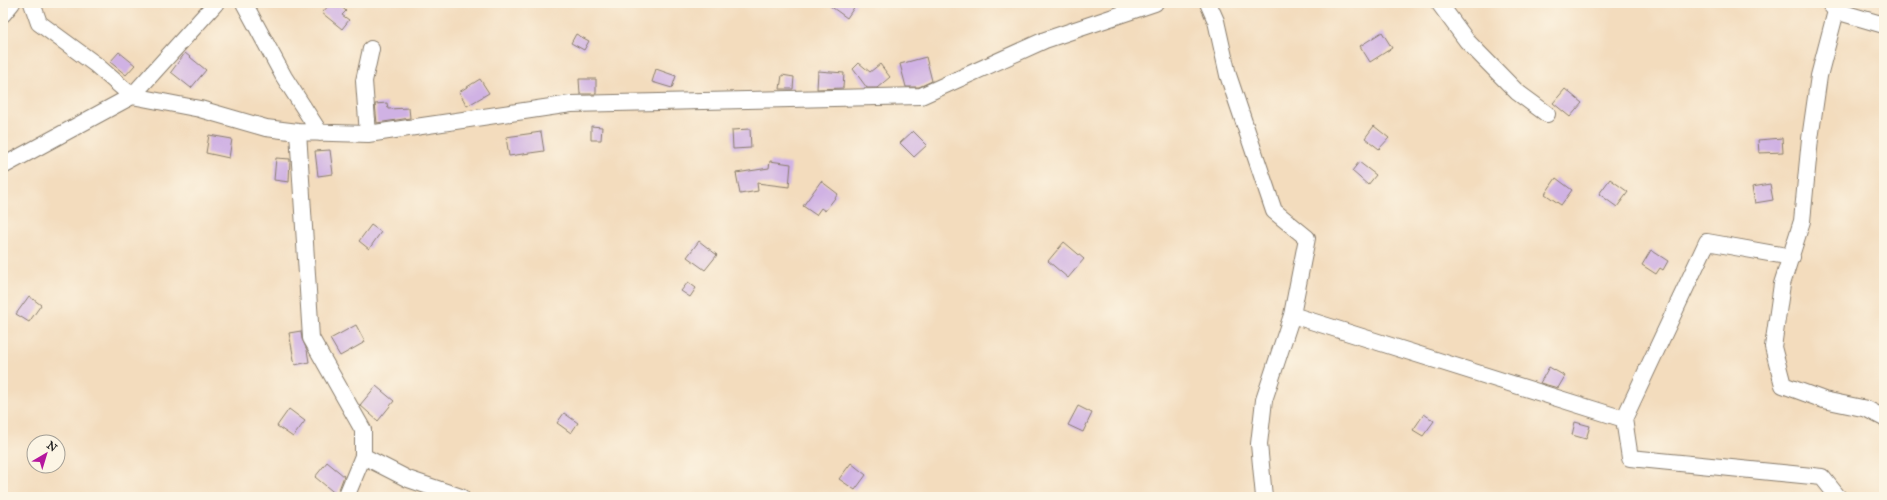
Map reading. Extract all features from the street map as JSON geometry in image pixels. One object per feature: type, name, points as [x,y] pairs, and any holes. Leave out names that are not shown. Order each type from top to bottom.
[{"type":"street","points":[[32,3],[39,22],[95,64],[132,96],[200,109],[266,128],[298,132],[368,134],[571,104],[921,96],[1045,40],[1155,3]]},
{"type":"street","points":[[3,166],[132,96],[216,3]]},
{"type":"street","points":[[244,3],[284,77],[320,133]]},
{"type":"street","points":[[1208,3],[1216,21],[1228,75],[1274,211],[1307,238],[1292,315],[1264,400],[1259,444],[1264,497]]},
{"type":"street","points":[[1439,3],[1468,41],[1517,92],[1547,114]]},
{"type":"street","points":[[1884,25],[1832,7],[1819,76],[1810,140],[1802,222],[1792,257],[1782,284],[1772,347],[1783,384],[1824,400],[1867,409],[1884,418]]},
{"type":"street","points":[[368,134],[364,81],[371,49]]},
{"type":"street","points":[[298,132],[311,338],[363,430],[363,456],[346,497]]},
{"type":"street","points":[[1792,257],[1707,242],[1624,419],[1630,458],[1822,477],[1838,497]]},
{"type":"street","points":[[1292,315],[1624,419]]},
{"type":"street","points":[[363,456],[408,479],[461,497]]},
{"type":"building","points":[[331,3],[337,3],[346,11],[342,15],[349,20],[342,29],[322,13]]},
{"type":"building","points":[[826,3],[857,3],[847,18]]},
{"type":"building","points":[[1382,32],[1392,48],[1370,62],[1360,46]]},
{"type":"building","points":[[576,34],[589,41],[584,50],[571,43]]},
{"type":"building","points":[[119,52],[135,65],[126,75],[110,62]]},
{"type":"building","points":[[185,53],[206,70],[191,88],[171,72]]},
{"type":"building","points":[[926,57],[932,81],[919,87],[906,87],[900,64]]},
{"type":"building","points":[[859,63],[870,72],[880,64],[890,77],[877,88],[867,88],[853,69]]},
{"type":"building","points":[[656,69],[676,76],[672,88],[652,82]]},
{"type":"building","points":[[818,71],[844,73],[843,88],[817,89]]},
{"type":"building","points":[[782,75],[794,77],[793,89],[780,89]]},
{"type":"building","points":[[480,79],[489,93],[467,106],[459,92]]},
{"type":"building","points":[[579,79],[596,79],[596,94],[580,94]]},
{"type":"building","points":[[1565,89],[1582,103],[1570,117],[1553,103]]},
{"type":"building","points":[[387,103],[388,109],[409,108],[410,118],[377,123],[375,104]]},
{"type":"building","points":[[591,126],[602,127],[601,140],[591,140]]},
{"type":"building","points":[[1374,126],[1389,138],[1379,149],[1365,138]]},
{"type":"building","points":[[750,129],[751,148],[733,149],[732,130]]},
{"type":"building","points":[[913,131],[927,145],[914,157],[900,143]]},
{"type":"building","points":[[541,132],[544,151],[509,156],[506,137]]},
{"type":"building","points":[[209,135],[232,139],[229,158],[206,153]]},
{"type":"building","points":[[1782,138],[1783,152],[1759,153],[1758,140]]},
{"type":"building","points":[[330,150],[333,174],[318,176],[315,151]]},
{"type":"building","points":[[276,158],[290,159],[289,182],[274,180]]},
{"type":"building","points":[[770,161],[791,164],[789,187],[757,183],[758,191],[740,194],[736,173],[769,168]]},
{"type":"building","points":[[1359,162],[1376,175],[1368,185],[1352,171]]},
{"type":"building","points":[[1556,178],[1572,190],[1561,205],[1545,194]]},
{"type":"building","points":[[1610,179],[1628,192],[1617,207],[1599,194]]},
{"type":"building","points":[[821,181],[838,194],[825,211],[821,208],[816,215],[803,206]]},
{"type":"building","points":[[1770,184],[1773,200],[1755,203],[1752,187]]},
{"type":"building","points":[[371,225],[381,232],[369,249],[359,241]]},
{"type":"building","points":[[699,241],[717,255],[705,270],[687,257]]},
{"type":"building","points":[[1064,242],[1084,259],[1068,278],[1048,261]]},
{"type":"building","points":[[1651,250],[1668,261],[1663,270],[1660,268],[1656,274],[1642,265]]},
{"type":"building","points":[[688,282],[696,288],[690,297],[681,291]]},
{"type":"building","points":[[29,296],[41,305],[29,322],[16,314]]},
{"type":"building","points":[[356,325],[365,342],[340,356],[330,339]]},
{"type":"building","points":[[301,331],[309,362],[295,365],[289,333]]},
{"type":"building","points":[[1549,367],[1565,376],[1558,388],[1540,383]]},
{"type":"building","points":[[376,386],[394,401],[378,421],[360,405]]},
{"type":"building","points":[[1078,406],[1092,413],[1083,432],[1068,425]]},
{"type":"building","points":[[289,409],[305,421],[293,437],[277,426]]},
{"type":"building","points":[[564,413],[578,423],[571,433],[557,423]]},
{"type":"building","points":[[1424,414],[1434,421],[1423,436],[1413,430]]},
{"type":"building","points":[[1575,422],[1590,426],[1586,439],[1572,435]]},
{"type":"building","points":[[327,462],[344,476],[337,495],[315,477]]},
{"type":"building","points":[[851,463],[866,475],[855,490],[839,479]]}]
